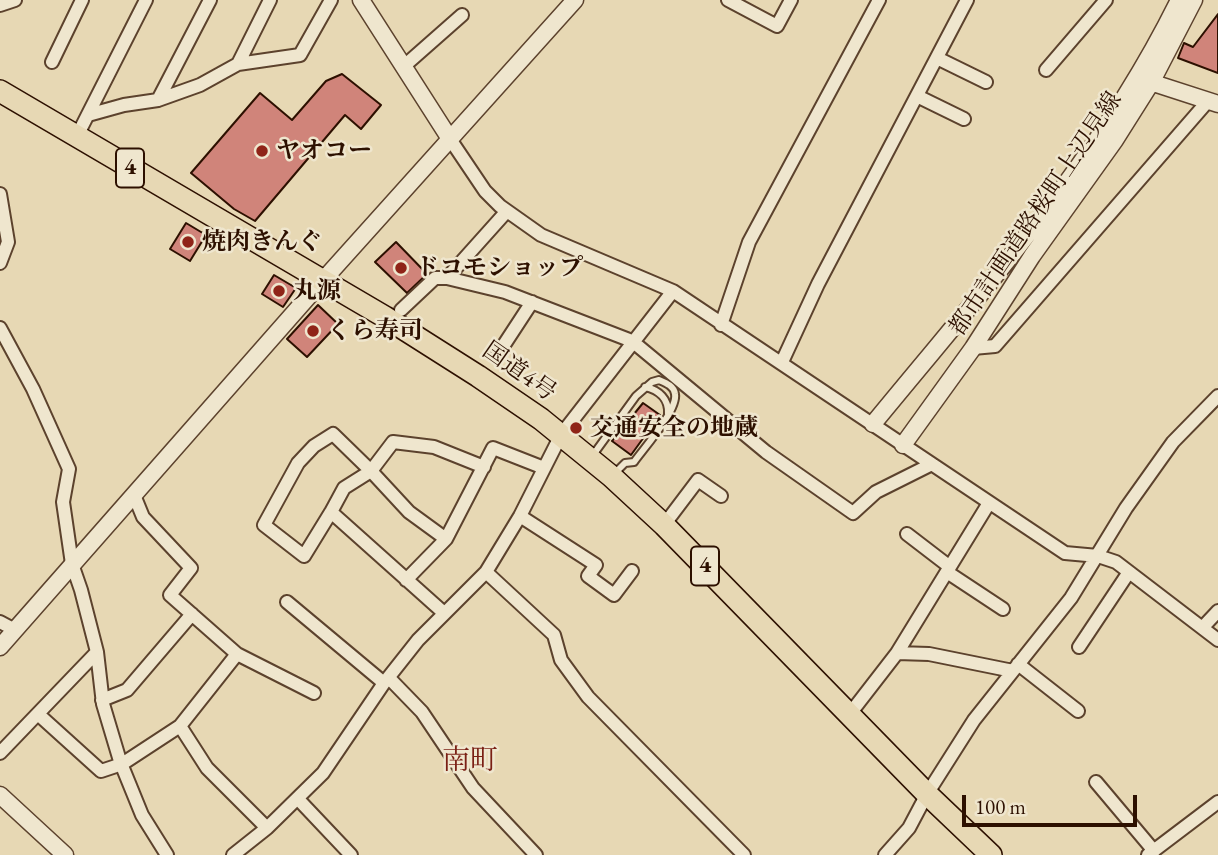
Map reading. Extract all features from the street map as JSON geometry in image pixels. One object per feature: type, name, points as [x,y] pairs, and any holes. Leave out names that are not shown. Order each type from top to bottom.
[{"type":"highway","name":"国道4号","points":[[0,91],[461,364],[561,435],[664,525],[927,794],[991,855]]},
{"type":"street","points":[[0,5],[15,0]]},
{"type":"street","points":[[52,62],[82,0]]},
{"type":"street","points":[[77,136],[146,0]]},
{"type":"street","points":[[158,100],[210,0]]},
{"type":"street","points":[[238,64],[270,0]]},
{"type":"street","points":[[88,115],[124,105],[158,100],[200,85],[238,64],[300,55],[331,0]]},
{"type":"street","points":[[361,0],[485,191],[507,211],[541,235],[673,291],[1065,553],[1098,556],[1116,562],[1218,640]]},
{"type":"street","points":[[0,647],[575,0]]},
{"type":"street","points":[[729,0],[777,26],[791,0]]},
{"type":"street","points":[[721,325],[750,242],[879,0]]},
{"type":"street","points":[[782,362],[818,284],[967,0]]},
{"type":"street","points":[[1046,70],[1106,0]]},
{"type":"street","name":"都市計画道路桜町上辺見線","points":[[904,445],[1115,140],[1179,0]]},
{"type":"street","name":"都市計画道路桜町上辺見線","points":[[873,424],[1013,254],[1144,80],[1194,0]]},
{"type":"street","points":[[402,67],[462,15]]},
{"type":"street","points":[[937,58],[986,82]]},
{"type":"street","points":[[973,348],[995,346],[1213,103],[1144,80]]},
{"type":"street","points":[[916,96],[964,119]]},
{"type":"street","points":[[0,194],[8,242],[0,263]]},
{"type":"street","points":[[447,278],[507,211]]},
{"type":"street","points":[[401,310],[435,278],[447,278],[505,292],[632,341],[766,452],[853,513],[876,492],[932,464]]},
{"type":"street","points":[[233,855],[267,828],[323,773],[418,640],[486,572],[520,516],[561,435],[673,291]]},
{"type":"street","points":[[496,357],[532,302]]},
{"type":"street","points":[[0,328],[33,389],[69,469],[63,502],[72,564],[82,590],[97,652],[102,700],[122,764],[142,815],[167,855]]},
{"type":"street","points":[[885,855],[909,828],[927,794],[974,720],[1071,598],[1126,508],[1173,442],[1218,396]]},
{"type":"street","points":[[446,539],[409,512],[371,471],[333,434],[314,446],[298,463],[264,525],[304,556],[344,488],[371,471],[393,442],[434,447],[484,467]]},
{"type":"street","points":[[405,580],[446,539],[493,448],[544,468]]},
{"type":"street","points":[[664,525],[698,480],[721,495]]},
{"type":"street","points":[[134,495],[143,517],[191,568],[170,595],[237,654],[314,693]]},
{"type":"street","points":[[849,715],[897,653],[989,503]]},
{"type":"street","points":[[331,512],[444,612]]},
{"type":"street","points":[[520,516],[596,565],[588,576],[614,595],[632,571]]},
{"type":"street","points":[[907,534],[948,570],[1003,609]]},
{"type":"street","points":[[486,572],[554,635],[561,660],[588,697],[744,855]]},
{"type":"street","points":[[1079,647],[1129,572]]},
{"type":"street","points":[[287,602],[422,712],[473,788],[536,855]]},
{"type":"street","points":[[1203,627],[1218,611]]},
{"type":"street","points":[[102,700],[127,690],[192,614]]},
{"type":"street","points":[[0,622],[15,630]]},
{"type":"street","points":[[0,753],[97,652]]},
{"type":"street","points":[[897,653],[929,654],[1016,668],[1078,711]]},
{"type":"street","points":[[39,715],[101,771],[122,764],[180,726],[237,654]]},
{"type":"street","points":[[180,726],[207,768],[267,828]]},
{"type":"street","points":[[1096,782],[1151,853],[1218,802]]},
{"type":"street","points":[[0,795],[65,855]]},
{"type":"street","points":[[298,799],[351,855]]},
{"type":"lane","points":[[590,459],[645,387],[659,380],[671,385],[675,400],[668,416],[634,461],[625,463],[611,477]]},
{"type":"lane","points":[[645,387],[666,399],[668,416]]},
{"type":"building","points":[[1218,14],[1218,73],[1178,58],[1184,43],[1193,47]]},
{"type":"building","name":"ヤオコー","points":[[342,74],[381,105],[361,129],[345,115],[255,221],[234,209],[191,173],[260,93],[292,120],[326,81]]},
{"type":"building","name":"焼肉きんぐ","points":[[186,223],[206,235],[190,261],[170,249]]},
{"type":"building","name":"ドコモショップ","points":[[396,242],[427,274],[407,293],[375,262]]},
{"type":"building","name":"丸源","points":[[274,275],[296,288],[283,307],[262,294]]},
{"type":"building","name":"くら寿司","points":[[318,305],[338,324],[307,357],[287,339]]},
{"type":"building","points":[[643,403],[660,415],[631,455],[612,441]]},
{"type":"place","name":"ヤオコー","points":[[262,151]]},
{"type":"place","name":"焼肉きんぐ","points":[[188,242]]},
{"type":"place","name":"ドコモショップ","points":[[401,268]]},
{"type":"place","name":"丸源","points":[[279,291]]},
{"type":"place","name":"くら寿司","points":[[313,331]]},
{"type":"place","name":"交通安全の地蔵","points":[[576,428]]},
{"type":"district","name":"南町","points":[[470,761]]}]
